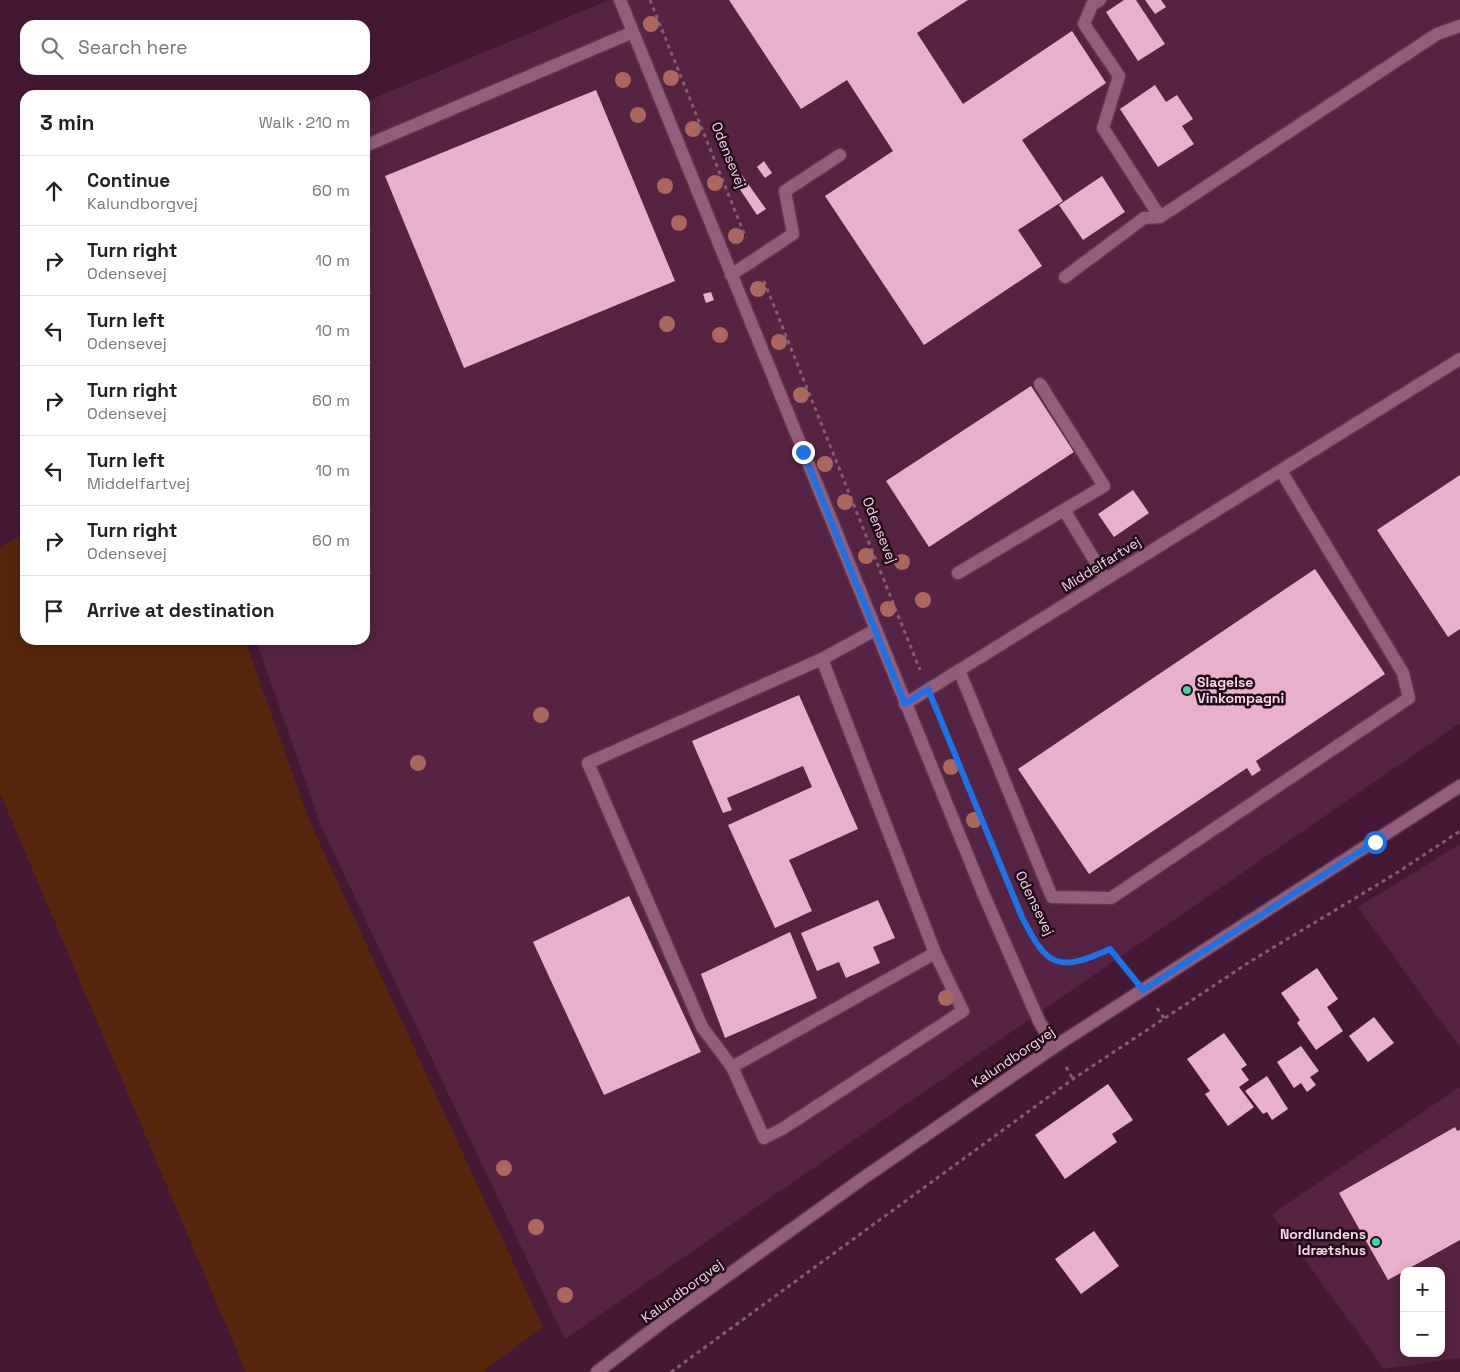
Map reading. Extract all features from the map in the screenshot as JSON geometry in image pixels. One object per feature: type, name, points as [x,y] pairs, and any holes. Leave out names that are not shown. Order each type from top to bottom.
[{"type":"street","points":[[620,0],[982,893],[1039,1021],[1054,1048]]},
{"type":"street","points":[[1100,0],[1092,5],[1084,24],[1119,76],[1103,128],[1160,217]]},
{"type":"street","points":[[1065,277],[1144,218],[1160,217],[1437,34],[1460,26]]},
{"type":"street","points":[[370,144],[633,32]]},
{"type":"street","points":[[731,274],[793,234],[785,191],[840,156]]},
{"type":"street","name":"Middelfartvej","points":[[905,704],[1460,359]]},
{"type":"street","points":[[958,573],[1104,486],[1040,384]]},
{"type":"street","points":[[959,670],[1052,897],[1111,898],[1409,698],[1403,673],[1281,471]]},
{"type":"street","points":[[1064,510],[1106,579]]},
{"type":"street","points":[[822,659],[935,953],[963,1012],[782,1129],[764,1138],[732,1066],[702,1027],[588,763],[822,659],[875,630]]},
{"type":"street","name":"Kalundborgvej","points":[[597,1372],[862,1180],[1054,1048],[1460,786]]},
{"type":"street","points":[[732,1066],[935,953]]},
{"type":"path","name":"Odensevej","points":[[650,0],[1022,917],[1040,949],[1057,961],[1064,963],[1076,962],[1110,949],[1143,990]]},
{"type":"path","points":[[671,1372],[1073,1079],[1251,961],[1396,874],[1460,831]]},
{"type":"shaded area","points":[[609,0],[1460,0],[1460,723],[565,1339],[321,826],[258,645],[370,645],[370,100]]},
{"type":"shaded area","points":[[20,536],[20,645],[247,645],[310,822],[543,1327],[482,1372],[246,1372],[0,793],[0,548]]},
{"type":"shaded area","points":[[1460,844],[1460,1048],[1358,907]]},
{"type":"shaded area","name":"Nordlundens Idrætshus","points":[[1460,1087],[1460,1358],[1384,1369],[1272,1214]]},
{"type":"building","points":[[729,0],[968,0],[917,33],[963,104],[1072,31],[1106,83],[1022,140],[1063,201],[1018,230],[1042,266],[924,345],[825,196],[893,151],[847,80],[801,109]]},
{"type":"building","points":[[1124,0],[1136,0],[1165,44],[1138,61],[1106,12]]},
{"type":"building","points":[[1145,0],[1161,0],[1166,7],[1155,14]]},
{"type":"building","points":[[1155,85],[1166,102],[1177,95],[1193,119],[1182,126],[1194,144],[1158,167],[1120,109]]},
{"type":"building","points":[[596,90],[675,281],[464,368],[385,176]]},
{"type":"building","points":[[764,161],[772,173],[765,178],[757,167]]},
{"type":"building","points":[[741,174],[766,209],[757,215],[733,179]]},
{"type":"building","points":[[1102,176],[1125,212],[1083,240],[1059,205]]},
{"type":"building","points":[[711,292],[714,300],[706,303],[703,294]]},
{"type":"building","points":[[1031,386],[1074,452],[929,547],[886,481]]},
{"type":"building","points":[[1460,475],[1460,629],[1448,637],[1377,530]]},
{"type":"building","points":[[1133,490],[1149,513],[1114,537],[1098,514]]},
{"type":"building","points":[[1315,569],[1385,674],[1256,761],[1261,770],[1252,776],[1247,768],[1089,874],[1018,769]]},
{"type":"building","points":[[799,695],[858,829],[789,860],[812,911],[775,928],[728,825],[812,787],[803,766],[727,798],[732,810],[723,813],[692,741]]},
{"type":"building","points":[[629,896],[701,1052],[604,1095],[533,942]]},
{"type":"building","points":[[878,900],[895,938],[873,947],[880,963],[846,978],[839,962],[817,971],[801,933]]},
{"type":"building","points":[[790,932],[817,998],[725,1038],[701,974]]},
{"type":"building","points":[[1317,968],[1338,999],[1327,1007],[1343,1031],[1316,1050],[1297,1023],[1300,1020],[1281,993]]},
{"type":"building","points":[[1374,1017],[1394,1043],[1368,1062],[1349,1036]]},
{"type":"building","points":[[1224,1033],[1247,1065],[1241,1069],[1249,1080],[1239,1087],[1254,1107],[1228,1126],[1205,1094],[1210,1091],[1187,1059]]},
{"type":"building","points":[[1301,1046],[1319,1071],[1310,1077],[1316,1085],[1307,1092],[1301,1083],[1294,1088],[1277,1062]]},
{"type":"building","points":[[1267,1076],[1288,1109],[1272,1120],[1267,1112],[1263,1114],[1245,1091]]},
{"type":"building","points":[[1108,1084],[1133,1120],[1112,1134],[1117,1142],[1065,1179],[1035,1135]]},
{"type":"building","points":[[1455,1127],[1457,1131],[1460,1130],[1460,1240],[1411,1267],[1400,1267],[1400,1273],[1388,1280],[1339,1193]]},
{"type":"building","points":[[1094,1231],[1119,1266],[1081,1294],[1055,1259]]},
{"type":"place","name":"Slagelse Vinkompagni","points":[[1187,690]]},
{"type":"place","name":"Nordlundens Idrætshus","points":[[1376,1242]]},
{"type":"route","points":[[803,452],[905,704],[928,689],[1022,917],[1040,949],[1049,956],[1064,963],[1076,962],[1110,949],[1143,990],[1375,842]]}]
